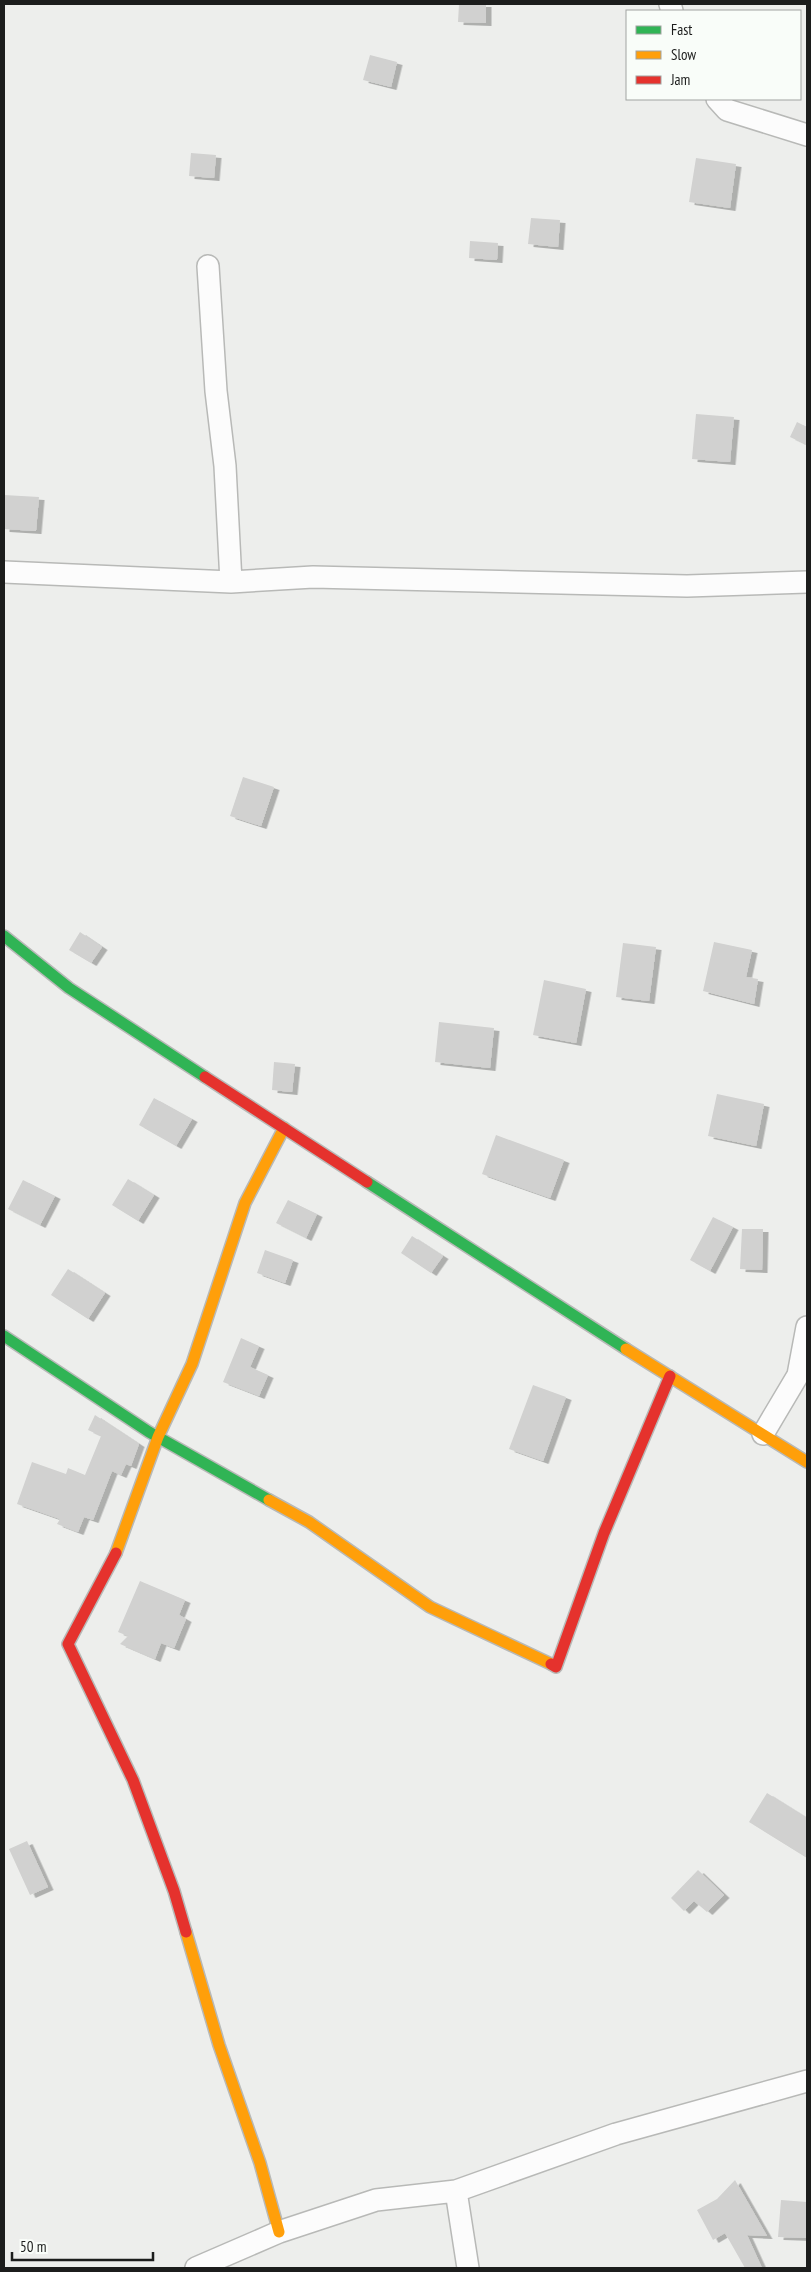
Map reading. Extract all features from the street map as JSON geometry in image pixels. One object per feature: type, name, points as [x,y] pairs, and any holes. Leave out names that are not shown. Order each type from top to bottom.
[{"type":"street","points":[[718,100],[727,110],[807,135]]},
{"type":"street","points":[[208,266],[216,382],[225,466],[231,582]]},
{"type":"street","points":[[4,572],[231,582],[313,578],[687,586],[807,582]]},
{"type":"street","points":[[4,936],[69,988],[670,1376],[807,1462]]},
{"type":"street","points":[[279,2232],[260,2163],[219,2045],[174,1891],[133,1780],[68,1644],[114,1558],[158,1436],[192,1364],[245,1202],[284,1128]]},
{"type":"street","points":[[763,1434],[798,1376],[807,1327]]},
{"type":"street","points":[[4,1336],[158,1436],[309,1522],[430,1607],[556,1667],[604,1533],[670,1376]]},
{"type":"street","points":[[196,2268],[279,2232],[376,2200],[456,2191],[616,2134],[807,2082]]},
{"type":"street","points":[[456,2191],[468,2268]]},
{"type":"building","points":[[459,4],[486,4],[486,23],[458,22]]},
{"type":"building","points":[[370,55],[397,62],[391,87],[363,80]]},
{"type":"building","points":[[191,153],[216,155],[214,178],[189,176]]},
{"type":"building","points":[[696,158],[736,164],[730,208],[689,202]]},
{"type":"building","points":[[531,218],[560,220],[558,247],[528,244]]},
{"type":"building","points":[[470,241],[498,243],[497,260],[469,258]]},
{"type":"building","points":[[696,414],[734,417],[730,462],[692,459]]},
{"type":"building","points":[[797,422],[807,427],[807,445],[790,437]]},
{"type":"building","points":[[4,495],[39,497],[36,531],[4,529]]},
{"type":"building","points":[[243,777],[274,787],[261,826],[230,816]]},
{"type":"building","points":[[80,932],[102,947],[91,963],[69,950]]},
{"type":"building","points":[[714,942],[752,950],[746,977],[758,979],[754,1004],[703,991]]},
{"type":"building","points":[[623,943],[656,947],[649,1001],[616,997]]},
{"type":"building","points":[[544,980],[586,989],[576,1043],[533,1035]]},
{"type":"building","points":[[439,1022],[494,1028],[490,1068],[435,1062]]},
{"type":"building","points":[[274,1062],[295,1064],[292,1092],[272,1090]]},
{"type":"building","points":[[717,1094],[764,1104],[756,1146],[708,1136]]},
{"type":"building","points":[[154,1098],[192,1119],[176,1146],[139,1125]]},
{"type":"building","points":[[496,1135],[564,1160],[550,1198],[482,1174]]},
{"type":"building","points":[[128,1179],[154,1195],[138,1221],[112,1205]]},
{"type":"building","points":[[23,1180],[55,1196],[40,1225],[8,1209]]},
{"type":"building","points":[[288,1200],[317,1214],[306,1238],[276,1223]]},
{"type":"building","points":[[713,1217],[733,1227],[710,1271],[690,1260]]},
{"type":"building","points":[[742,1229],[763,1229],[762,1270],[740,1269]]},
{"type":"building","points":[[412,1236],[443,1256],[431,1273],[401,1253]]},
{"type":"building","points":[[265,1250],[293,1260],[285,1283],[257,1273]]},
{"type":"building","points":[[68,1269],[105,1293],[88,1319],[51,1295]]},
{"type":"building","points":[[241,1338],[259,1346],[250,1367],[268,1375],[259,1396],[223,1382]]},
{"type":"building","points":[[533,1385],[566,1397],[543,1461],[509,1449]]},
{"type":"building","points":[[95,1415],[139,1444],[131,1466],[126,1464],[121,1475],[112,1471],[93,1520],[84,1517],[78,1532],[57,1524],[60,1519],[17,1504],[32,1462],[66,1474],[68,1468],[85,1475],[101,1436],[88,1430]]},
{"type":"building","points":[[140,1581],[185,1600],[179,1615],[186,1619],[174,1648],[161,1643],[155,1659],[120,1644],[128,1636],[118,1632]]},
{"type":"building","points":[[767,1793],[807,1818],[807,1858],[749,1822]]},
{"type":"building","points":[[27,1841],[48,1887],[30,1895],[9,1849]]},
{"type":"building","points":[[698,1870],[724,1895],[707,1912],[694,1901],[684,1911],[671,1898]]},
{"type":"building","points":[[735,2180],[767,2236],[747,2235],[762,2268],[745,2268],[725,2233],[713,2240],[697,2210],[717,2199]]},
{"type":"building","points":[[781,2200],[807,2202],[807,2238],[778,2237]]},
{"type":"traffic: fast","points":[[4,936],[69,988],[205,1077]]},
{"type":"traffic: fast","points":[[367,1182],[626,1349]]},
{"type":"traffic: fast","points":[[4,1336],[149,1432],[269,1500]]},
{"type":"traffic: slow","points":[[116,1553],[158,1437],[192,1364],[245,1203],[284,1128]]},
{"type":"traffic: slow","points":[[626,1349],[807,1462]]},
{"type":"traffic: slow","points":[[269,1500],[309,1522],[430,1607],[551,1664]]},
{"type":"traffic: slow","points":[[186,1932],[219,2045],[260,2163],[279,2232]]},
{"type":"traffic: jam","points":[[205,1077],[367,1182]]},
{"type":"traffic: jam","points":[[551,1664],[556,1667],[604,1533],[670,1376]]},
{"type":"traffic: jam","points":[[116,1553],[68,1644],[133,1780],[174,1891],[186,1932]]}]
